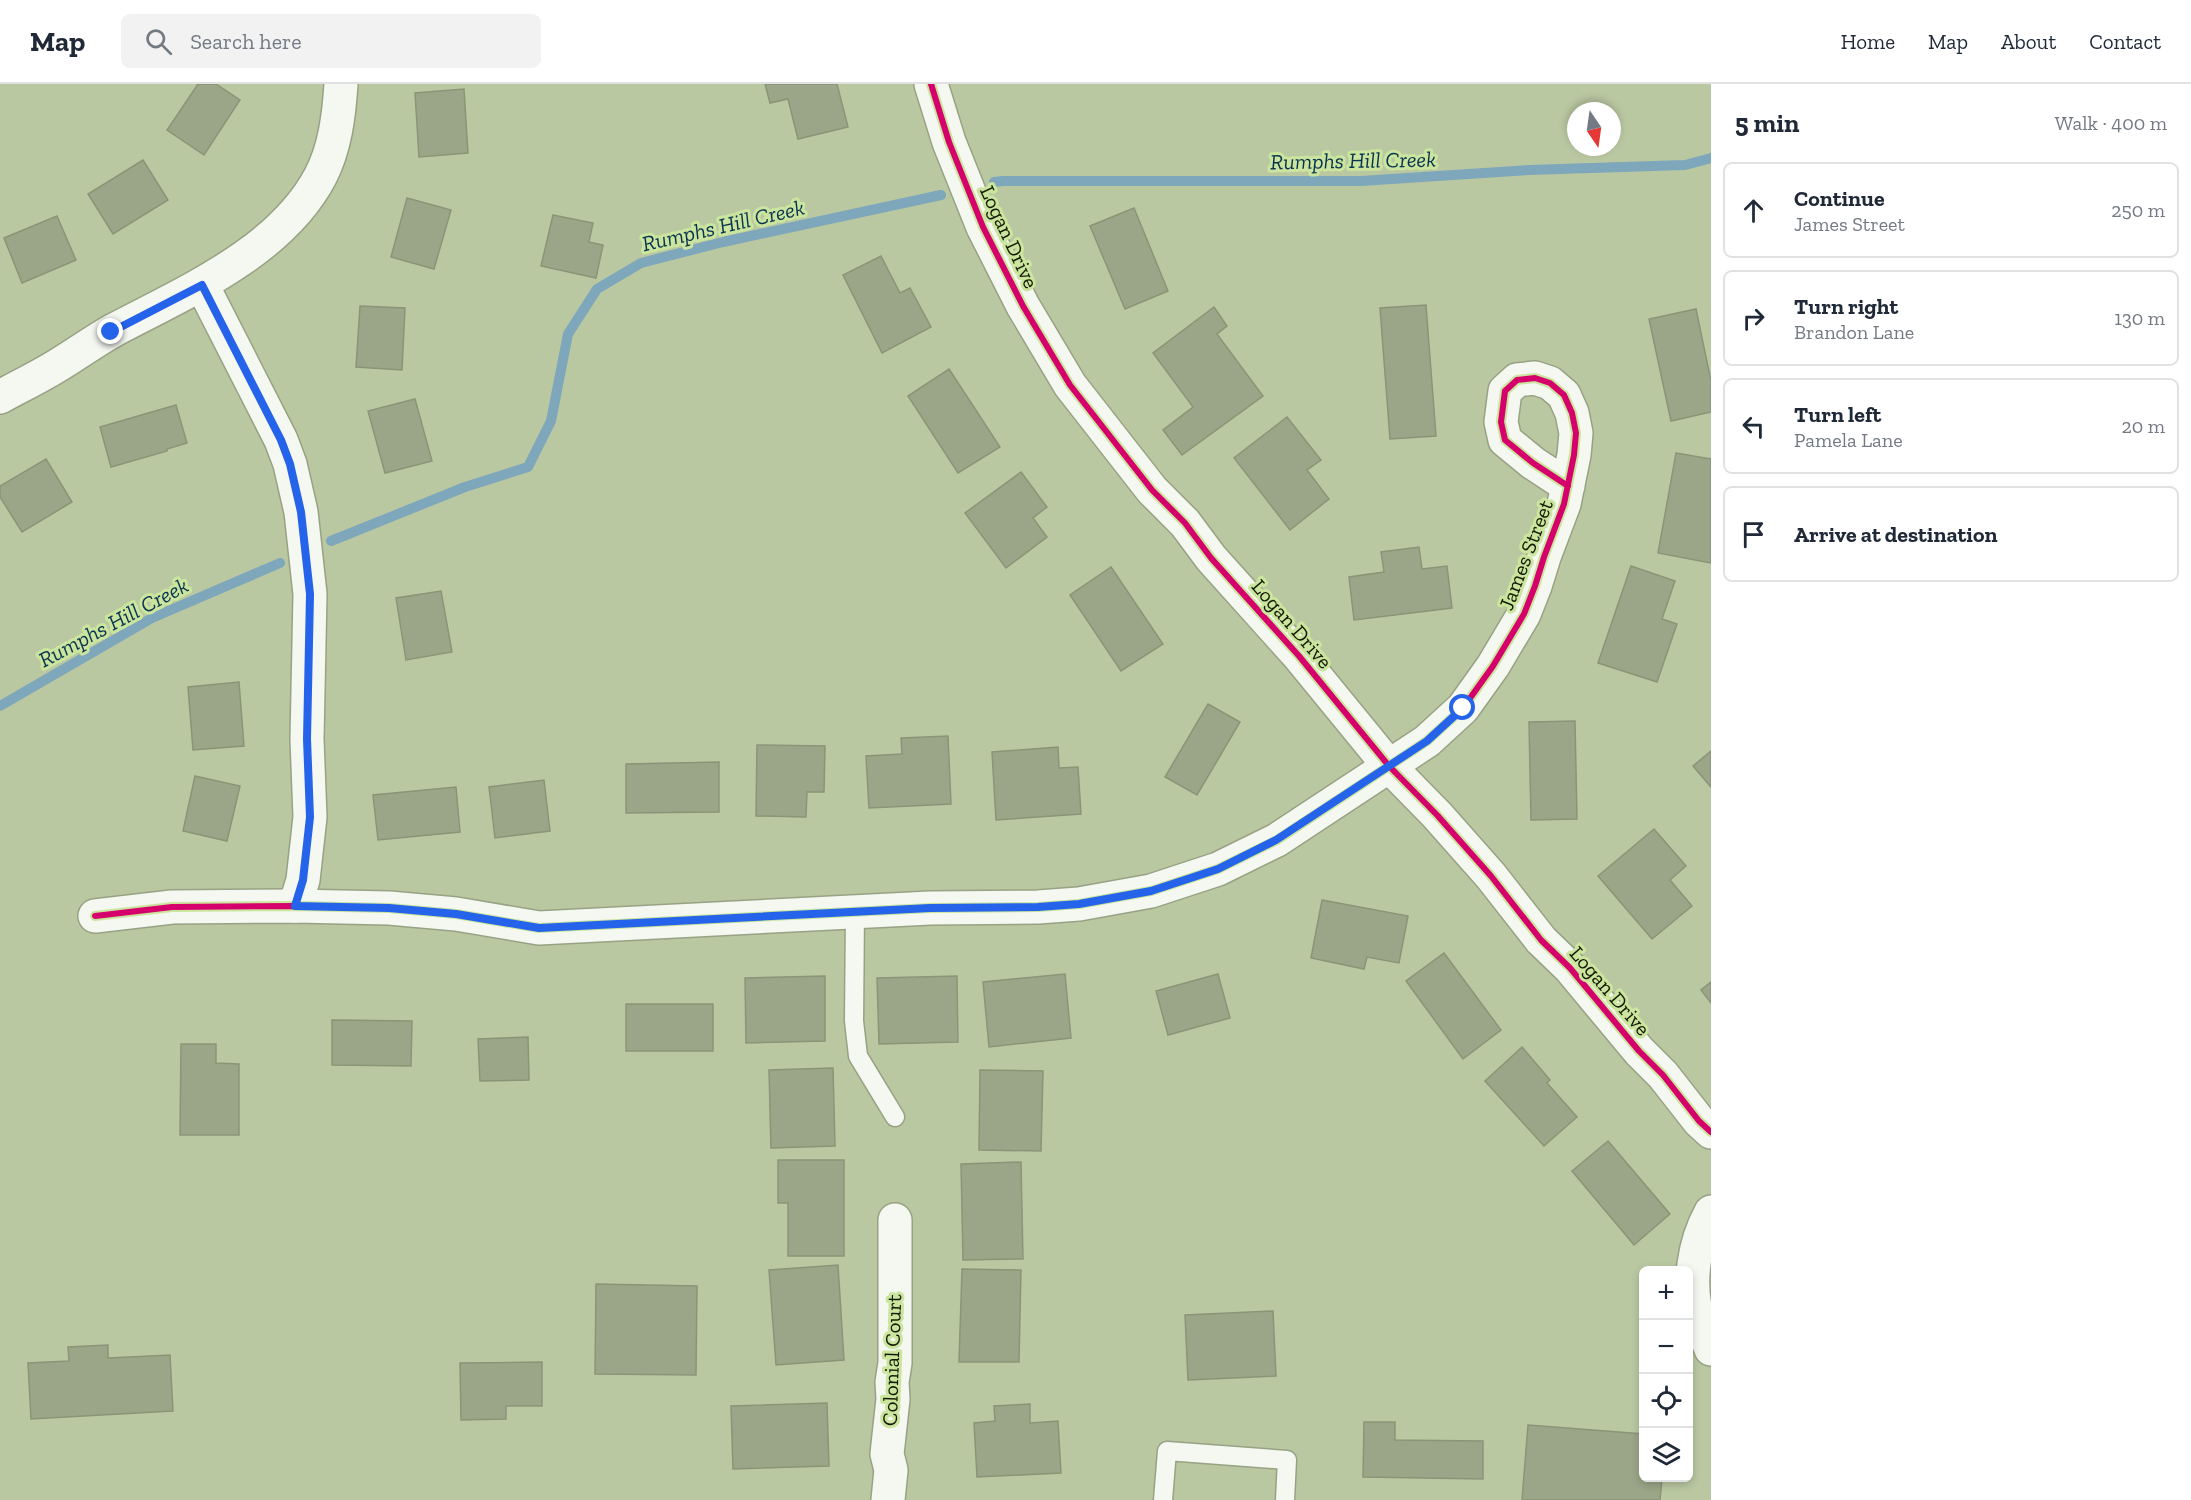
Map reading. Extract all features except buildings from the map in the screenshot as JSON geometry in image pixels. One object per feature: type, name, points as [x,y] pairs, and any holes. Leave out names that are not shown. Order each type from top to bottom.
[{"type":"street","points":[[0,397],[111,332],[202,285],[243,258],[285,223],[305,201],[321,176],[332,146],[339,111],[341,84]]},
{"type":"street","name":"Logan Drive","points":[[931,84],[949,142],[983,227],[1023,306],[1070,385],[1152,490],[1185,523],[1211,558],[1299,656],[1389,766],[1491,876],[1541,940],[1570,968],[1711,1132]]},
{"type":"street","points":[[202,285],[281,440],[290,464],[301,512],[310,594],[307,739],[310,817],[303,880],[295,906]]},
{"type":"street","name":"James Street","points":[[95,916],[172,907],[295,906],[400,909],[456,914],[539,928],[930,908],[1038,907],[1079,904],[1151,891],[1218,869],[1276,840],[1427,741],[1463,708],[1493,666],[1524,614],[1564,504],[1568,486]]},
{"type":"street","points":[[1711,1212],[1697,1246],[1693,1282],[1697,1316],[1711,1348]]},
{"type":"street","name":"Colonial Court","points":[[888,1500],[891,1470],[887,1454],[893,1399],[892,1382],[896,1363],[894,1220]]},
{"type":"lane","points":[[855,912],[854,1021],[858,1056],[896,1117]]},
{"type":"lane","points":[[1163,1500],[1167,1451],[1287,1460],[1285,1500]]},
{"type":"waterway","name":"Rumphs Hill Creek","points":[[994,182],[1361,181],[1529,170],[1685,165],[1711,158]]},
{"type":"waterway","name":"Rumphs Hill Creek","points":[[331,541],[465,487],[528,467],[551,421],[568,334],[597,289],[641,263],[723,242],[941,195]]},
{"type":"waterway","name":"Rumphs Hill Creek","points":[[0,706],[152,618],[280,563]]},
{"type":"cycle path","points":[[931,84],[949,142],[983,227],[1023,306],[1070,385],[1152,490],[1185,523],[1211,558],[1299,656],[1389,766],[1437,815],[1491,876],[1541,940],[1570,968],[1639,1051],[1663,1075],[1699,1121],[1711,1132]]},
{"type":"cycle path","points":[[95,916],[172,907],[389,908],[456,914],[539,928],[930,908],[1038,907],[1079,904],[1151,891],[1218,869],[1277,840],[1427,741],[1463,708],[1493,666],[1524,614],[1564,504],[1574,455],[1576,433],[1572,413],[1564,395],[1550,383],[1535,378],[1517,380],[1505,391],[1501,422],[1505,440],[1533,463],[1568,486]]},
{"type":"route","points":[[111,332],[202,285],[236,354],[248,371],[256,394],[281,440],[290,464],[301,512],[310,594],[307,739],[310,817],[303,880],[295,906],[389,908],[456,914],[539,928],[930,908],[976,909],[1079,904],[1151,891],[1218,869],[1276,840],[1427,741],[1463,708]]}]
